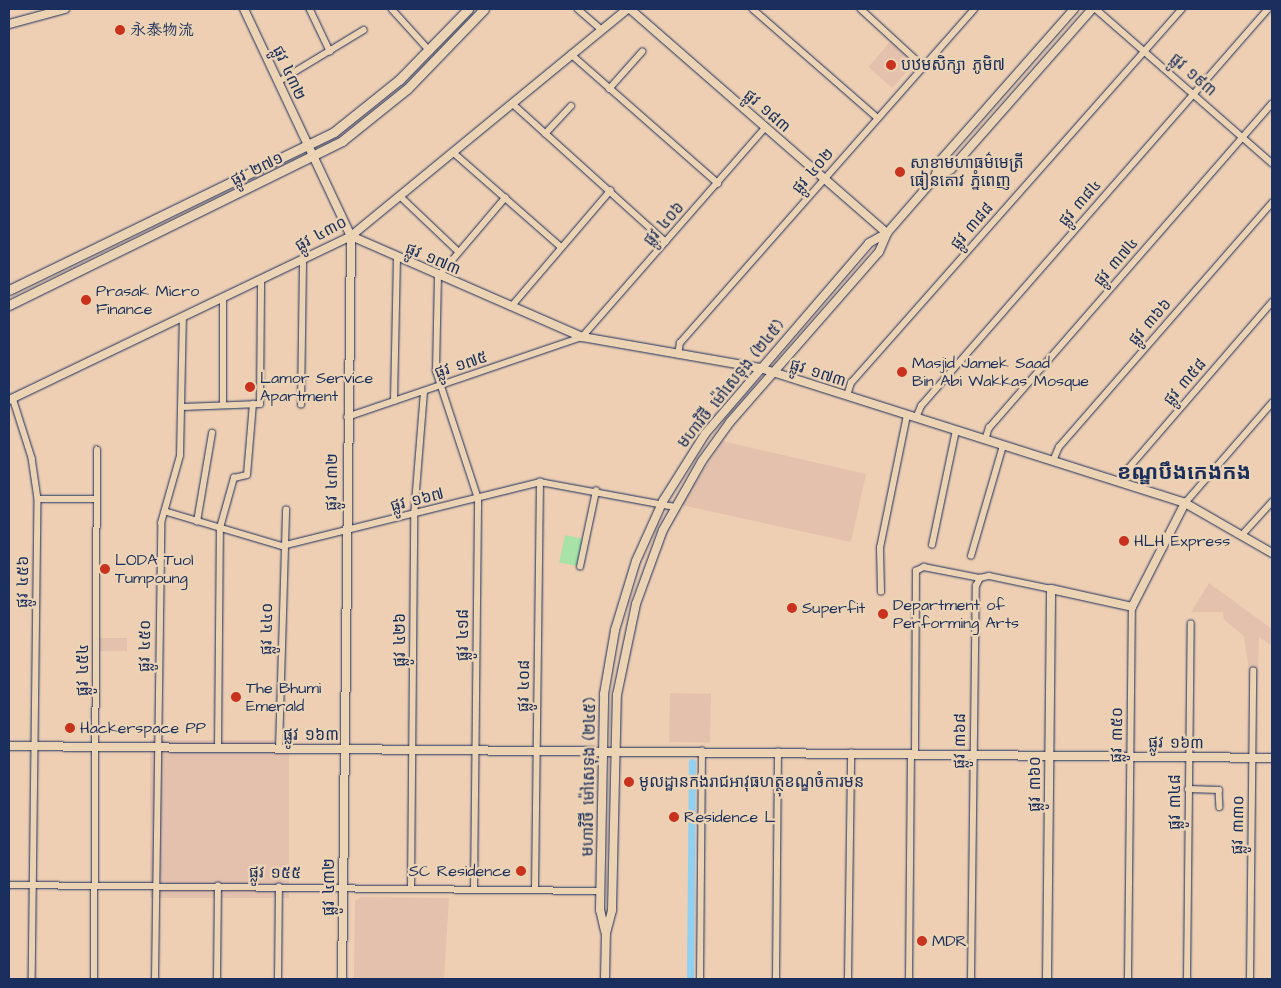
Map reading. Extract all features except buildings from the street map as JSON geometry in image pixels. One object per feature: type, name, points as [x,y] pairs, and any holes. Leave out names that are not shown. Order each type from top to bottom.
[{"type":"main road","name":"ផ្លូវ ២៧១","points":[[9,290],[308,148],[366,108],[430,51],[468,9]]},
{"type":"main road","name":"ផ្លូវ ២៧១","points":[[9,305],[313,158],[407,89],[484,9]]},
{"type":"street","points":[[9,24],[65,9]]},
{"type":"street","name":"ផ្លូវ ៤៣២","points":[[244,9],[351,236],[347,416],[342,979]]},
{"type":"street","points":[[310,9],[330,52]]},
{"type":"street","points":[[392,9],[430,51]]},
{"type":"street","points":[[578,9],[601,29]]},
{"type":"street","name":"ផ្លូវ ៤៣០","points":[[11,399],[351,236],[601,29],[628,9]]},
{"type":"street","name":"ផ្លូវ ១៨៣","points":[[628,9],[887,233]]},
{"type":"street","points":[[753,9],[878,118]]},
{"type":"street","points":[[861,9],[923,66]]},
{"type":"street","name":"ផ្លូវ ៤០២","points":[[678,355],[680,344],[974,9]]},
{"type":"street","name":"មហាវិថី ម៉ៅសេទុង (២៤៥)","points":[[934,179],[941,160],[1074,9]]},
{"type":"street","name":"មហាវិថី ម៉ៅសេទុង (២៤៥)","points":[[606,933],[612,910],[614,750],[621,667],[641,585],[675,506],[715,442],[879,252],[887,233],[934,179],[951,169],[1092,9]]},
{"type":"street","name":"ផ្លូវ ១៩៣","points":[[1096,9],[1272,163]]},
{"type":"street","name":"ផ្លូវ ៣៨៨","points":[[847,396],[851,383],[1182,9]]},
{"type":"street","name":"ផ្លូវ ៣៨៤","points":[[916,418],[921,406],[1268,9]]},
{"type":"street","points":[[278,82],[364,30]]},
{"type":"street","points":[[610,89],[642,52]]},
{"type":"street","points":[[571,54],[718,183]]},
{"type":"street","points":[[512,103],[666,242]]},
{"type":"street","name":"ផ្លូវ ៣៧៤","points":[[985,440],[989,428],[1272,104]]},
{"type":"street","points":[[545,134],[571,106]]},
{"type":"street","name":"ផ្លូវ ៤០៦","points":[[582,337],[765,128]]},
{"type":"street","points":[[453,152],[561,247]]},
{"type":"street","points":[[511,307],[610,191]]},
{"type":"street","points":[[400,196],[458,251]]},
{"type":"street","points":[[438,277],[458,251],[505,198]]},
{"type":"street","name":"ផ្លូវ ៣៦៦","points":[[1053,461],[1059,447],[1272,203]]},
{"type":"street","name":"មហាវិថី ម៉ៅសេទុង (២៤៥)","points":[[605,979],[606,933],[600,891],[601,750],[608,665],[629,580],[663,501],[705,434],[869,243],[887,233]]},
{"type":"street","name":"ផ្លូវ ១៧៣","points":[[351,236],[438,277],[582,337],[760,368],[1185,503],[1272,553]]},
{"type":"street","points":[[301,405],[303,259]]},
{"type":"street","points":[[394,402],[397,259]]},
{"type":"street","name":"ផ្លូវ ៤១៨","points":[[438,277],[436,371],[478,499],[474,890]]},
{"type":"street","points":[[218,748],[220,528],[234,478],[247,475],[257,404],[261,280]]},
{"type":"street","points":[[222,405],[224,298]]},
{"type":"street","name":"ផ្លូវ ៣៥៨","points":[[1122,483],[1128,469],[1272,302]]},
{"type":"street","points":[[810,310],[821,319]]},
{"type":"street","name":"ផ្លូវ ៤៥០","points":[[155,979],[161,523],[167,512],[180,456],[184,407],[183,317]]},
{"type":"street","name":"ផ្លូវ ១៧៥","points":[[347,416],[424,392],[582,337]]},
{"type":"street","name":"ផ្លូវ ៤២៦","points":[[411,889],[414,749],[414,516],[424,392]]},
{"type":"street","name":"ផ្លូវ ៤៥៦","points":[[11,399],[30,448],[38,498],[32,979]]},
{"type":"street","points":[[184,407],[257,404]]},
{"type":"street","points":[[1185,503],[1272,404]]},
{"type":"street","points":[[880,592],[880,548],[907,415]]},
{"type":"street","points":[[932,546],[956,430]]},
{"type":"street","points":[[197,522],[212,433]]},
{"type":"street","points":[[972,556],[1003,446]]},
{"type":"street","name":"ផ្លូវ ៤៥៤","points":[[94,979],[97,450]]},
{"type":"street","name":"ផ្លូវ ១៦៧","points":[[282,546],[414,516],[540,482],[663,501],[675,506]]},
{"type":"street","name":"ផ្លូវ ៤០៨","points":[[535,890],[540,482]]},
{"type":"street","points":[[580,567],[596,491]]},
{"type":"street","points":[[38,498],[97,499]]},
{"type":"street","points":[[1242,535],[1272,502]]},
{"type":"street","name":"ផ្លូវ ៣៥០","points":[[1128,979],[1132,607],[1185,503]]},
{"type":"street","name":"ផ្លូវ ៤៤០","points":[[279,749],[282,546],[286,510]]},
{"type":"street","points":[[167,512],[282,546]]},
{"type":"street","points":[[909,979],[916,571],[924,567],[1132,607]]},
{"type":"street","name":"ផ្លូវ ៣៦៨","points":[[971,979],[976,586],[980,578]]},
{"type":"street","name":"ផ្លូវ ៣៦០","points":[[1047,979],[1051,590]]},
{"type":"street","name":"ផ្លូវ ៣៤៨","points":[[1187,979],[1191,624]]},
{"type":"street","points":[[608,665],[621,667]]},
{"type":"street","name":"ផ្លូវ ៣៣០","points":[[1250,979],[1253,671]]},
{"type":"street","name":"ផ្លូវ ១៦៣","points":[[9,746],[614,750],[1272,758]]},
{"type":"street","points":[[700,979],[702,751]]},
{"type":"street","points":[[776,979],[778,752]]},
{"type":"street","points":[[848,979],[850,753]]},
{"type":"street","points":[[1188,788],[1219,790],[1220,807]]},
{"type":"street","name":"ផ្លូវ ១៥៥","points":[[9,884],[600,891]]},
{"type":"street","points":[[217,979],[218,886]]},
{"type":"street","points":[[278,979],[279,887]]},
{"type":"shaded area","name":"បឋមសិក្សា ភូមិ៧","points":[[890,42],[914,63],[893,88],[868,67]]},
{"type":"shaded area","points":[[722,441],[866,474],[851,542],[681,505]]},
{"type":"shaded area","points":[[1209,583],[1272,629],[1272,646],[1259,637],[1258,671],[1249,671],[1244,636],[1224,620],[1223,612],[1191,612]]},
{"type":"shaded area","points":[[100,638],[127,638],[127,651],[100,651]]},
{"type":"shaded area","points":[[670,693],[711,694],[710,743],[669,742]]},
{"type":"shaded area","points":[[150,740],[289,740],[289,898],[150,898]]},
{"type":"shaded area","points":[[361,897],[449,898],[444,979],[354,979],[355,901]]},
{"type":"green space","points":[[565,535],[584,539],[578,566],[559,562]]},
{"type":"waterway","points":[[690,979],[692,762]]},
{"type":"place","name":"永泰物流","points":[[120,30]]},
{"type":"place","name":"បឋមសិក្សា ភូមិ៧","points":[[891,65]]},
{"type":"place","name":"សាខាមហាធម៌មេត្រី ធៀនតោវ ភ្នំពេញ","points":[[900,172]]},
{"type":"place","name":"Prasak Micro Finance","points":[[86,300]]},
{"type":"place","name":"Masjid Jamek Saad Bin Abi Wakkas Mosque","points":[[902,372]]},
{"type":"place","name":"Lamor Service Apartment","points":[[250,387]]},
{"type":"place","name":"HLH Express","points":[[1124,541]]},
{"type":"place","name":"LODA Tuol Tumpoung","points":[[105,569]]},
{"type":"place","name":"Superfit","points":[[792,608]]},
{"type":"place","name":"Department of Performing Arts","points":[[883,614]]},
{"type":"place","name":"The Bhumi Emerald","points":[[236,697]]},
{"type":"place","name":"Hackerspace PP","points":[[70,728]]},
{"type":"place","name":"មូលដ្ឋានកងរាជអាវុធហត្ថុខណ្ឌចំការមន","points":[[629,782]]},
{"type":"place","name":"Residence L","points":[[674,817]]},
{"type":"place","name":"SC Residence","points":[[521,871]]},
{"type":"place","name":"MDR","points":[[922,941]]},
{"type":"district","name":"ខណ្ឌបឹងកេងកង","points":[[1184,473]]}]
